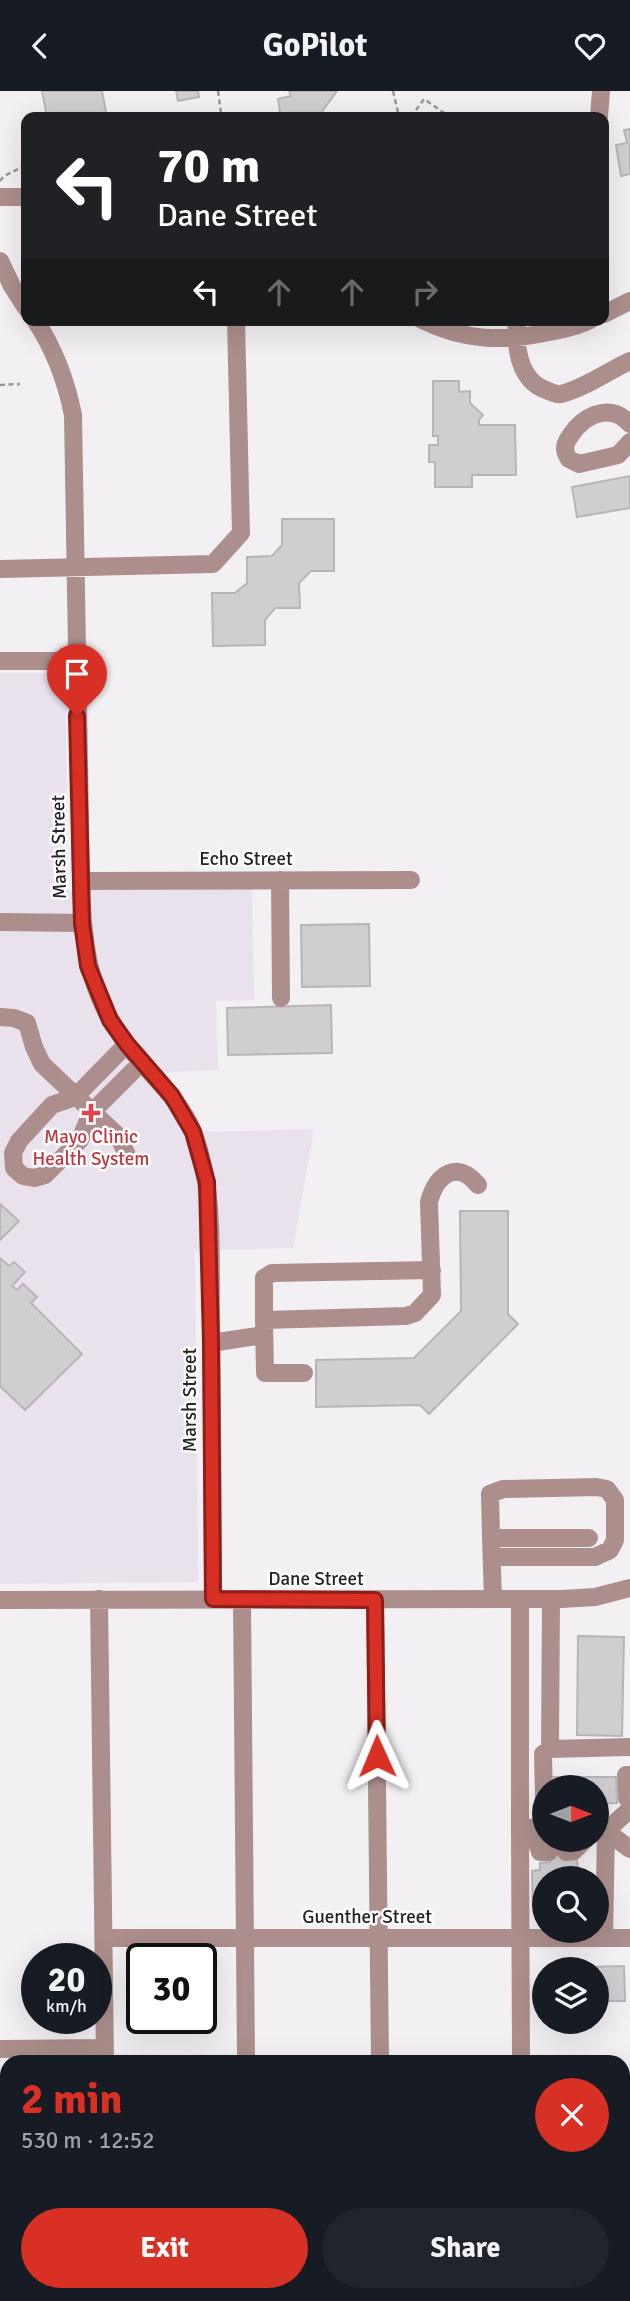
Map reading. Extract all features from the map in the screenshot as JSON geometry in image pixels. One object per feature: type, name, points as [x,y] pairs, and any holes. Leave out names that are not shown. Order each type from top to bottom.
[{"type":"street","points":[[599,112],[601,91]]},
{"type":"street","points":[[0,197],[21,197]]},
{"type":"street","points":[[0,261],[21,300]]},
{"type":"street","points":[[609,312],[630,301]]},
{"type":"street","name":"Marsh Street","points":[[39,326],[60,366],[68,387],[73,415],[80,881],[88,966],[110,1020],[172,1096],[193,1132],[207,1182],[213,1599]]},
{"type":"street","points":[[0,569],[213,564],[241,533],[236,326]]},
{"type":"street","points":[[439,326],[463,335],[516,339],[579,326]]},
{"type":"street","points":[[517,326],[520,361],[529,379],[541,389],[558,395],[630,361]]},
{"type":"street","points":[[575,389],[587,417]]},
{"type":"street","points":[[630,424],[622,415],[607,413],[587,417],[570,436],[565,447],[569,459],[579,464],[618,455],[630,442]]},
{"type":"street","points":[[0,661],[76,661]]},
{"type":"street","points":[[280,880],[281,998]]},
{"type":"street","name":"Echo Street","points":[[80,881],[411,880]]},
{"type":"street","points":[[0,922],[82,923]]},
{"type":"street","points":[[0,1017],[27,1023],[42,1064],[118,1136],[128,1157]]},
{"type":"street","points":[[127,1044],[75,1097],[52,1105],[19,1141],[13,1153],[14,1168],[23,1176],[34,1178],[45,1175],[80,1140],[93,1111],[142,1062]]},
{"type":"street","points":[[211,1343],[264,1327],[392,1318],[415,1313],[432,1295],[429,1202],[432,1190],[446,1174],[457,1172],[465,1173],[478,1185]]},
{"type":"street","points":[[304,1373],[265,1373],[264,1278],[272,1273],[432,1270]]},
{"type":"street","points":[[493,1557],[595,1557],[603,1554],[610,1550],[615,1540],[615,1500],[607,1489],[596,1487],[503,1489],[490,1494],[493,1599]]},
{"type":"street","points":[[491,1538],[589,1538]]},
{"type":"street","name":"Dane Street","points":[[0,1600],[551,1599],[595,1597],[630,1588]]},
{"type":"street","points":[[0,2049],[105,2055],[99,1599]]},
{"type":"street","points":[[242,1599],[246,2055]]},
{"type":"street","points":[[520,1599],[532,1827],[521,1937],[521,2055]]},
{"type":"street","points":[[550,1749],[551,1599]]},
{"type":"street","points":[[375,1600],[380,2055]]},
{"type":"street","points":[[543,1775],[543,1754],[550,1749],[630,1747]]},
{"type":"street","points":[[609,1825],[627,1812],[626,1775],[630,1775]]},
{"type":"street","points":[[609,1836],[630,1849]]},
{"type":"street","name":"Guenther Street","points":[[104,1938],[532,1937]]},
{"type":"street","name":"Guenther Street","points":[[609,1938],[630,1938]]},
{"type":"path","points":[[218,91],[221,112]]},
{"type":"path","points":[[393,91],[398,112]]},
{"type":"path","points":[[415,112],[424,99],[443,112]]},
{"type":"path","points":[[0,181],[21,168]]},
{"type":"path","points":[[0,385],[20,384]]},
{"type":"shaded area","name":"Mayo Clinic Health System","points":[[0,673],[65,673],[68,890],[252,889],[254,1000],[216,1001],[218,1070],[153,1073],[193,1132],[314,1129],[293,1248],[195,1251],[198,1582],[0,1584]]},
{"type":"building","points":[[42,91],[102,91],[106,112],[46,112]]},
{"type":"building","points":[[176,91],[198,91],[199,97],[178,101]]},
{"type":"building","points":[[289,91],[337,91],[322,112],[279,112],[278,99],[291,96]]},
{"type":"building","points":[[630,129],[630,174],[621,176],[616,145],[627,143],[624,130]]},
{"type":"building","points":[[433,381],[459,381],[459,392],[470,391],[470,403],[483,415],[479,425],[515,425],[516,475],[472,475],[472,487],[435,487],[435,462],[429,462],[429,445],[438,445],[438,436],[433,436]]},
{"type":"building","points":[[630,476],[630,508],[577,517],[572,487]]},
{"type":"building","points":[[282,519],[334,519],[334,571],[311,571],[299,583],[300,608],[275,608],[265,620],[265,645],[213,646],[212,593],[235,593],[247,583],[247,557],[272,556],[282,545]]},
{"type":"building","points":[[369,924],[370,986],[302,987],[301,925]]},
{"type":"building","points":[[331,1005],[332,1053],[228,1055],[227,1008]]},
{"type":"building","points":[[0,1204],[19,1221],[0,1240]]},
{"type":"building","points":[[460,1211],[508,1211],[508,1314],[518,1324],[429,1414],[420,1405],[316,1407],[316,1360],[414,1358],[461,1311]]},
{"type":"building","points":[[0,1258],[9,1266],[14,1262],[25,1272],[12,1286],[17,1290],[23,1284],[37,1297],[31,1303],[82,1354],[25,1410],[0,1386]]},
{"type":"building","points":[[578,1636],[624,1637],[622,1736],[577,1735]]},
{"type":"building","points":[[609,1777],[616,1777],[617,1803],[609,1803]]},
{"type":"building","points":[[549,1852],[566,1852],[566,1859],[577,1859],[577,1866],[540,1866],[540,1863],[550,1862]]},
{"type":"building","points":[[609,1966],[624,1966],[625,2001],[609,2001]]},
{"type":"place","name":"Mayo Clinic Health System","points":[[91,1113]]},
{"type":"route","points":[[77,716],[82,923],[88,966],[110,1020],[172,1096],[193,1132],[207,1182],[213,1599],[375,1600],[377,1756]]}]
